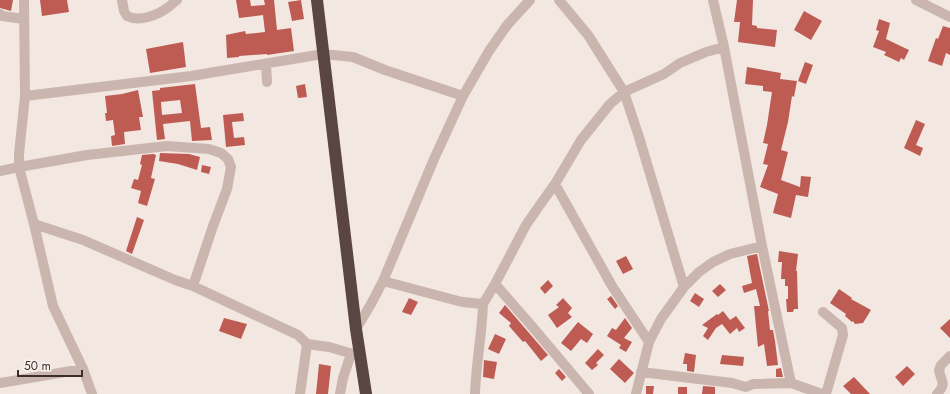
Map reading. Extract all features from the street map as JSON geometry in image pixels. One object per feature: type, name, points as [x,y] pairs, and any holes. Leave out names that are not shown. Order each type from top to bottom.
[{"type":"highway","points":[[317,0],[356,329],[356,355],[366,394]]},
{"type":"street","points":[[24,0],[25,96],[19,154],[20,167],[53,306],[83,369],[92,394]]},
{"type":"street","points":[[122,0],[124,11],[127,16],[136,19],[145,18],[161,12],[177,0]]},
{"type":"street","points":[[356,329],[383,281],[434,159],[463,96],[489,51],[508,24],[530,0]]},
{"type":"street","points":[[559,0],[588,34],[624,92],[684,287]]},
{"type":"street","points":[[713,0],[724,47],[762,246],[791,383]]},
{"type":"street","points":[[916,0],[950,17]]},
{"type":"street","points":[[0,14],[2,16],[24,18]]},
{"type":"street","points":[[475,394],[476,363],[483,321],[483,304],[526,225],[555,184],[581,140],[610,104],[624,92],[664,74],[680,63],[693,57],[724,47]]},
{"type":"street","points":[[25,96],[191,76],[323,54],[353,56],[385,70],[463,96]]},
{"type":"street","points":[[266,64],[268,82]]},
{"type":"street","points":[[0,170],[102,153],[162,146],[209,149],[222,153],[228,159],[230,167],[228,188],[213,226],[193,286]]},
{"type":"street","points":[[555,184],[612,286],[649,342]]},
{"type":"street","points":[[34,224],[83,240],[175,280],[250,309],[298,335],[307,344],[329,347],[356,355],[343,378],[340,394]]},
{"type":"street","points":[[636,394],[649,342],[669,306],[684,287],[699,272],[713,262],[730,254],[762,246]]},
{"type":"street","points":[[383,281],[462,302],[483,304]]},
{"type":"street","points":[[495,284],[588,394]]},
{"type":"street","points":[[823,312],[842,328],[843,335],[826,394]]},
{"type":"street","points":[[300,394],[307,344]]},
{"type":"street","points":[[937,394],[942,388],[943,381],[939,370],[941,365],[950,356]]},
{"type":"street","points":[[0,383],[83,369]]},
{"type":"street","points":[[641,372],[732,383],[744,390],[753,384],[791,383],[822,394]]},
{"type":"building","points":[[0,0],[13,0],[11,11],[0,8]]},
{"type":"building","points":[[40,0],[67,0],[69,12],[42,16]]},
{"type":"building","points":[[236,0],[250,0],[251,6],[265,5],[264,0],[274,0],[277,30],[291,28],[294,51],[227,58],[226,35],[245,31],[246,34],[265,32],[263,15],[239,18]]},
{"type":"building","points":[[301,0],[304,19],[292,21],[288,2]]},
{"type":"building","points":[[737,0],[753,0],[752,25],[757,26],[757,28],[777,30],[775,47],[738,42],[740,22],[734,22]]},
{"type":"building","points":[[804,11],[822,21],[811,40],[794,30]]},
{"type":"building","points":[[879,19],[890,23],[886,39],[909,50],[904,60],[901,58],[899,62],[884,55],[886,52],[873,47],[879,31],[876,30]]},
{"type":"building","points":[[943,26],[950,28],[950,55],[946,53],[942,66],[928,61],[936,38],[938,39]]},
{"type":"building","points":[[183,42],[186,67],[150,73],[146,49]]},
{"type":"building","points":[[805,62],[813,65],[806,84],[798,81]]},
{"type":"building","points":[[747,67],[781,73],[780,79],[797,81],[794,97],[792,96],[788,122],[781,150],[788,152],[781,180],[800,187],[801,176],[811,177],[808,197],[796,195],[791,218],[773,213],[778,194],[760,187],[768,165],[763,164],[768,144],[763,143],[772,92],[763,91],[763,86],[745,84]]},
{"type":"building","points":[[195,84],[201,128],[210,127],[212,140],[192,141],[190,121],[163,124],[165,139],[157,140],[152,91],[160,90],[160,88]],"holes":[[[180,100],[182,113],[162,115],[161,102]]]},
{"type":"building","points":[[305,84],[307,97],[298,98],[296,86]]},
{"type":"building","points":[[138,90],[143,117],[139,117],[141,130],[124,132],[125,144],[112,146],[111,136],[115,135],[113,120],[106,121],[105,113],[107,113],[105,96]]},
{"type":"building","points":[[243,113],[244,121],[232,122],[234,138],[244,137],[245,145],[226,147],[223,115]]},
{"type":"building","points":[[916,120],[925,124],[916,145],[923,148],[920,156],[904,148]]},
{"type":"building","points":[[160,153],[189,154],[200,157],[197,170],[178,164],[159,161]]},
{"type":"building","points":[[142,155],[156,155],[151,178],[155,179],[147,206],[138,203],[141,191],[131,188],[134,179],[138,180],[142,165],[140,164]]},
{"type":"building","points":[[202,165],[211,167],[209,174],[201,172]]},
{"type":"building","points":[[137,217],[144,220],[132,254],[126,251]]},
{"type":"building","points":[[779,251],[798,254],[796,271],[798,309],[794,309],[793,312],[787,312],[786,299],[788,299],[788,286],[785,286],[785,279],[781,279],[782,262],[778,262]]},
{"type":"building","points":[[757,254],[769,311],[770,330],[773,330],[778,365],[767,366],[764,344],[758,347],[754,306],[760,306],[756,289],[744,293],[742,286],[752,283],[747,256]]},
{"type":"building","points":[[626,256],[633,269],[623,274],[616,261]]},
{"type":"building","points":[[548,280],[553,286],[545,294],[540,288]]},
{"type":"building","points":[[720,284],[726,290],[718,297],[712,291]]},
{"type":"building","points":[[839,289],[852,298],[851,299],[871,310],[863,323],[855,324],[845,316],[846,314],[830,303]]},
{"type":"building","points":[[695,293],[704,299],[699,307],[690,301]]},
{"type":"building","points":[[611,296],[618,306],[615,309],[607,299]]},
{"type":"building","points":[[409,298],[418,302],[411,315],[402,312]]},
{"type":"building","points":[[563,298],[572,308],[568,313],[572,317],[557,328],[548,315],[559,307],[556,305]]},
{"type":"building","points":[[505,305],[548,355],[541,361],[525,341],[523,342],[509,326],[511,323],[499,313]]},
{"type":"building","points":[[723,311],[730,320],[736,316],[745,328],[739,332],[737,328],[730,334],[722,324],[716,328],[708,340],[703,336],[708,328],[702,325]]},
{"type":"building","points":[[224,318],[247,324],[241,339],[219,331]]},
{"type":"building","points":[[625,318],[632,328],[624,338],[632,342],[626,352],[619,348],[621,345],[607,336],[612,328],[616,330]]},
{"type":"building","points":[[950,319],[950,338],[940,328]]},
{"type":"building","points":[[578,322],[593,334],[587,343],[581,339],[571,351],[561,343]]},
{"type":"building","points":[[495,334],[506,339],[499,354],[488,349]]},
{"type":"building","points":[[598,349],[604,355],[596,363],[598,365],[592,370],[585,363]]},
{"type":"building","points":[[685,353],[696,355],[694,372],[687,371],[687,364],[683,364]]},
{"type":"building","points":[[722,355],[744,357],[743,366],[720,364]]},
{"type":"building","points":[[619,359],[634,373],[625,383],[610,369]]},
{"type":"building","points":[[484,360],[497,362],[494,379],[483,377]]},
{"type":"building","points":[[319,364],[331,366],[328,394],[316,394]]},
{"type":"building","points":[[907,366],[915,374],[903,386],[895,377]]},
{"type":"building","points":[[781,368],[783,377],[776,377],[776,369]]},
{"type":"building","points":[[559,369],[566,377],[562,381],[555,373]]},
{"type":"building","points":[[854,377],[870,394],[851,394],[843,386]]},
{"type":"building","points":[[646,386],[654,386],[653,394],[646,394]]},
{"type":"building","points":[[703,386],[715,387],[715,394],[702,394]]},
{"type":"building","points":[[678,387],[687,387],[687,394],[678,394]]}]
